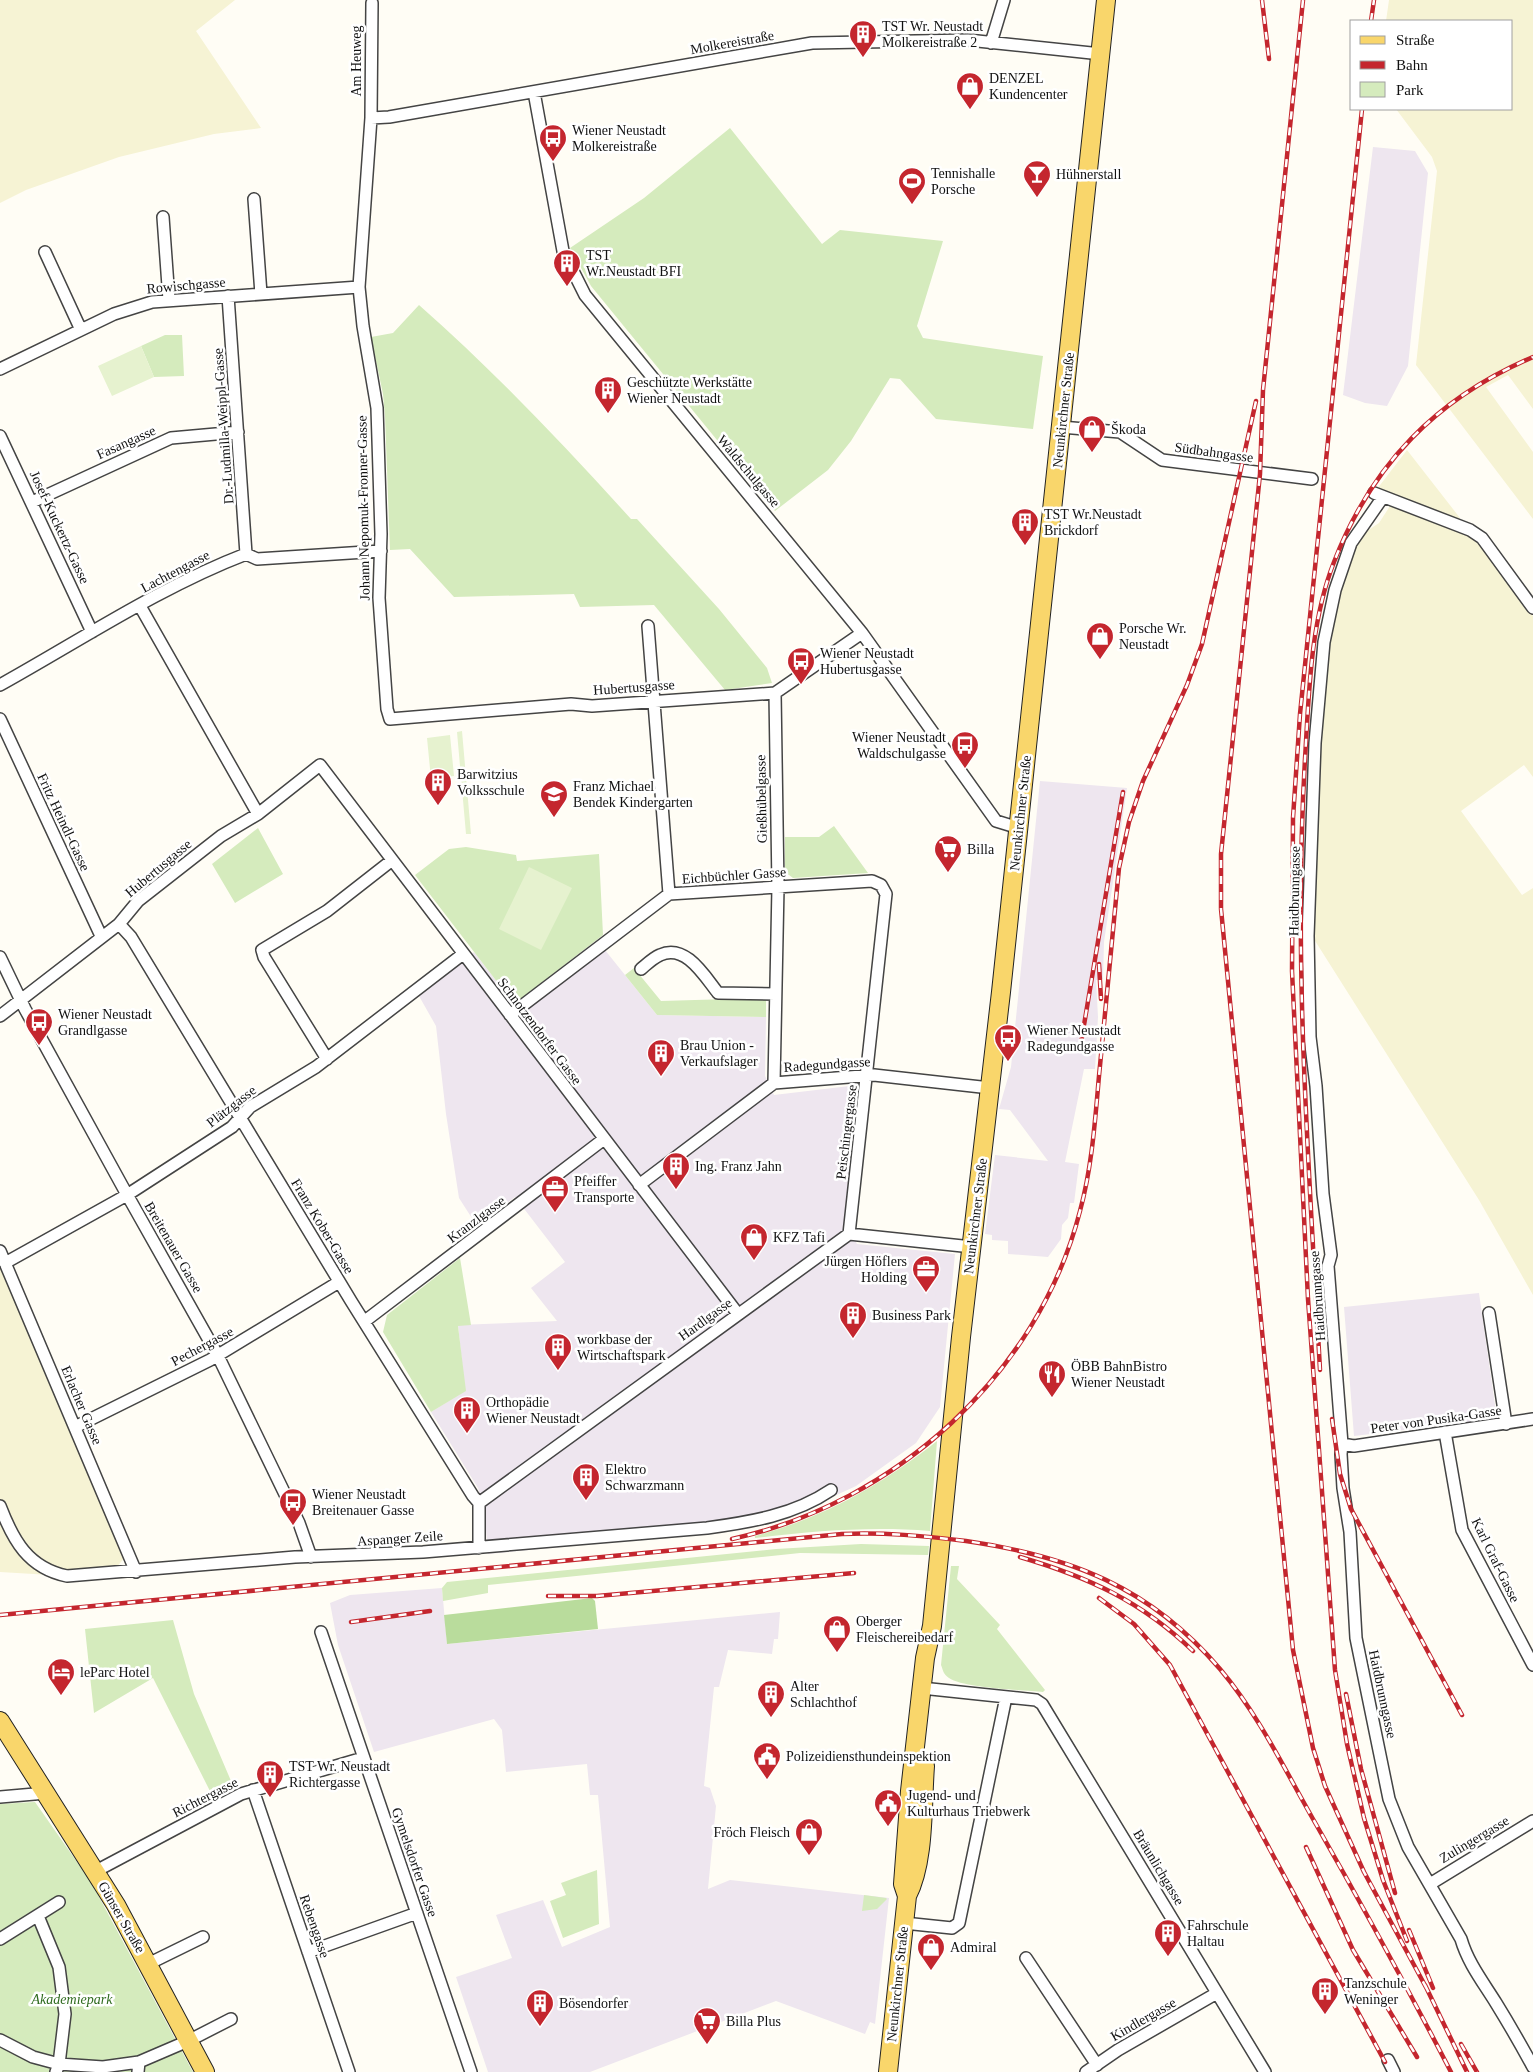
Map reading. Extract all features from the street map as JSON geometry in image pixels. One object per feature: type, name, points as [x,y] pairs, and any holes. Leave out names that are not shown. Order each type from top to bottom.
[{"type":"main road","name":"Neunkirchner Straße","points":[[907,1896],[903,1884],[908,1816],[925,1658],[932,1626],[960,1347],[1019,828],[1106,0]]},
{"type":"main road","name":"Neunkirchner Straße","points":[[888,2072],[907,1896],[913,1884],[919,1846],[933,1658],[932,1626]]},
{"type":"main road","name":"Günser Straße","points":[[0,1721],[96,1871],[205,2072]]},
{"type":"street","points":[[991,43],[1004,0]]},
{"type":"street","name":"Am Heuweg","points":[[371,118],[372,3]]},
{"type":"street","name":"Molkereistraße","points":[[371,118],[389,117],[812,43],[968,40],[1101,54]]},
{"type":"street","name":"Waldschulgasse","points":[[534,92],[563,251],[582,289],[862,633],[996,821],[1019,828]]},
{"type":"street","name":"Johann Nepomuk-Fronner-Gasse","points":[[371,118],[359,287],[363,326],[377,408],[381,551],[379,598],[387,709],[390,719]]},
{"type":"street","points":[[254,199],[262,294]]},
{"type":"street","points":[[163,217],[169,300]]},
{"type":"street","points":[[45,252],[81,330]]},
{"type":"street","name":"Rowischgasse","points":[[0,369],[135,306],[169,300],[359,287]]},
{"type":"street","name":"Dr.-Ludmilla-Weippl-Gasse","points":[[228,296],[246,554]]},
{"type":"street","name":"Südbahngasse","points":[[1061,427],[1120,432],[1162,460],[1312,479]]},
{"type":"street","name":"Fasangasse","points":[[32,502],[171,438],[238,432]]},
{"type":"street","name":"Josef-Kuckertz-Gasse","points":[[0,436],[92,632]]},
{"type":"street","name":"Haidbrunngasse","points":[[1531,2060],[1496,2001],[1482,1983],[1465,1953],[1461,1939],[1408,1846],[1389,1799],[1358,1648],[1350,1532],[1343,1488],[1342,1444],[1328,1266],[1331,1255],[1323,1194],[1316,1086],[1310,1037],[1308,936],[1315,743],[1324,642],[1335,590],[1351,543],[1379,495],[1470,530],[1482,538],[1533,608]]},
{"type":"street","points":[[246,554],[258,559],[381,551]]},
{"type":"street","name":"Lachtengasse","points":[[0,685],[140,606],[220,564],[246,554]]},
{"type":"street","points":[[140,606],[258,814]]},
{"type":"street","points":[[648,626],[669,894]]},
{"type":"street","points":[[775,693],[862,633]]},
{"type":"street","name":"Hubertusgasse","points":[[390,719],[571,704],[592,706],[654,700],[775,693]]},
{"type":"street","name":"Gießhübelgasse","points":[[774,1084],[778,886],[775,693]]},
{"type":"street","name":"Fritz Heindl-Gasse","points":[[0,719],[101,936]]},
{"type":"street","name":"Hubertusgasse","points":[[0,1016],[101,936],[119,924],[138,901],[221,836],[239,828],[320,766]]},
{"type":"street","name":"Schnotzendorfer Gasse","points":[[320,766],[738,1314]]},
{"type":"street","points":[[327,1059],[264,957],[262,950],[327,911],[391,861]]},
{"type":"street","name":"Eichbüchler Gasse","points":[[510,1016],[669,894],[872,881],[881,885]]},
{"type":"street","name":"Peischingergasse","points":[[849,1234],[886,894],[881,885]]},
{"type":"street","name":"Franz Kober-Gasse","points":[[119,924],[130,937],[340,1282],[479,1503]]},
{"type":"street","name":"Plätzgasse","points":[[5,1263],[127,1195],[232,1127],[250,1107],[327,1059],[463,954]]},
{"type":"street","points":[[640,969],[661,954],[676,954],[693,961],[718,993],[775,994]]},
{"type":"street","name":"Breitenauer Gasse","points":[[0,957],[21,1000],[127,1195],[218,1356],[295,1514],[308,1543],[311,1557]]},
{"type":"street","name":"Radegundgasse","points":[[639,1185],[774,1084],[867,1075],[990,1088]]},
{"type":"street","name":"Kranzlgasse","points":[[365,1321],[604,1139]]},
{"type":"street","points":[[849,1234],[972,1247]]},
{"type":"street","name":"Hardlgasse","points":[[479,1503],[849,1234]]},
{"type":"street","name":"Erlacher Gasse","points":[[0,1250],[136,1572]]},
{"type":"street","name":"Pechergasse","points":[[75,1427],[218,1356],[340,1282]]},
{"type":"street","points":[[1489,1313],[1506,1424]]},
{"type":"street","name":"Peter von Pusika-Gasse","points":[[1342,1444],[1354,1446],[1533,1420]]},
{"type":"street","name":"Karl Graf-Gasse","points":[[1444,1432],[1462,1530],[1531,1658]]},
{"type":"street","name":"Aspanger Zeile","points":[[0,1506],[9,1529],[19,1545],[41,1567],[52,1573],[67,1576],[311,1557],[479,1548],[741,1523],[785,1513],[820,1498],[831,1490]]},
{"type":"street","points":[[479,1503],[479,1548]]},
{"type":"street","name":"Gymelsdorfer Gasse","points":[[321,1632],[471,2072]]},
{"type":"street","points":[[904,1923],[952,1928],[959,1922],[1006,1697],[931,1689]]},
{"type":"street","name":"Bräunlichgasse","points":[[1006,1697],[1036,1700],[1042,1704],[1265,2072]]},
{"type":"street","name":"Richtergasse","points":[[96,1871],[253,1790],[363,1758]]},
{"type":"street","name":"Rebengasse","points":[[253,1790],[349,2072]]},
{"type":"street","points":[[0,1797],[46,1794]]},
{"type":"street","name":"Zulingergasse","points":[[1430,1884],[1533,1820]]},
{"type":"street","points":[[0,1940],[60,1902]]},
{"type":"street","points":[[308,1952],[417,1913]]},
{"type":"street","points":[[38,1916],[59,1967],[65,2014],[58,2068]]},
{"type":"street","name":"Günser Straße","points":[[148,1964],[203,1937]]},
{"type":"street","points":[[1026,1958],[1096,2065]]},
{"type":"street","name":"Kindlergasse","points":[[1086,2072],[1118,2050],[1217,1993]]},
{"type":"street","points":[[0,2040],[58,2068],[139,2067],[231,2019]]},
{"type":"street","points":[[1388,2060],[1394,2072]]},
{"type":"shaded area","points":[[0,0],[235,0],[196,31],[261,128],[214,134],[119,157],[26,190],[0,203]]},
{"type":"shaded area","points":[[1389,0],[1533,0],[1533,409],[1508,375],[1486,387],[1533,452],[1533,519],[1416,365],[1437,171],[1432,157],[1397,110],[1513,110],[1513,20],[1386,20]]},
{"type":"shaded area","points":[[1373,147],[1415,151],[1428,173],[1408,366],[1387,406],[1365,403],[1343,395]]},
{"type":"shaded area","points":[[1407,450],[1460,518],[1458,521],[1377,489]]},
{"type":"shaded area","points":[[1390,506],[1402,508],[1466,533],[1479,542],[1533,616],[1533,777],[1524,765],[1461,811],[1522,895],[1533,888],[1533,1295],[1479,1200],[1312,936],[1319,743],[1328,641],[1340,583],[1361,535],[1379,523]]},
{"type":"shaded area","points":[[1040,781],[1127,788],[1104,942],[1103,979],[1096,980],[1098,1017],[1095,1069],[1084,1069],[1065,1162],[1079,1164],[1074,1203],[1070,1203],[1068,1218],[1062,1225],[1061,1239],[1048,1257],[1008,1254],[1008,1241],[992,1240],[992,1235],[985,1234],[995,1155],[1048,1161],[1010,1110],[999,1109],[1011,1067]]},
{"type":"shaded area","points":[[597,940],[657,1015],[766,1017],[765,1076],[774,1095],[858,1085],[844,1219],[857,1244],[955,1254],[940,1407],[916,1443],[856,1486],[804,1510],[766,1523],[738,1530],[488,1554],[484,1507],[478,1488],[431,1412],[465,1391],[458,1325],[557,1321],[531,1288],[565,1262],[515,1197],[477,1226],[459,1198],[446,1114],[436,1026],[419,996],[474,952],[514,1004]]},
{"type":"shaded area","points":[[0,1260],[125,1557],[116,1568],[67,1576],[0,1572]]},
{"type":"shaded area","points":[[1479,1293],[1497,1419],[1354,1436],[1344,1307]]},
{"type":"shaded area","points":[[442,1588],[447,1644],[780,1612],[778,1639],[774,1639],[772,1654],[728,1650],[719,1687],[714,1687],[704,1786],[710,1788],[716,1806],[708,1889],[730,1880],[889,1898],[875,2024],[870,2022],[865,2034],[776,2001],[590,2072],[488,2072],[456,1977],[512,1958],[496,1915],[543,1900],[562,1947],[610,1927],[598,1795],[590,1795],[587,1764],[506,1772],[502,1730],[494,1719],[374,1752],[338,1645],[330,1603],[350,1595]]},
{"type":"green space","points":[[730,128],[822,244],[840,230],[943,241],[917,326],[923,338],[1043,356],[1033,429],[936,419],[900,379],[890,378],[851,441],[828,470],[775,511],[591,286],[570,248],[644,198]]},
{"type":"green space","points":[[419,305],[475,356],[528,409],[631,519],[637,519],[719,609],[767,668],[772,683],[725,690],[654,605],[580,607],[574,594],[454,597],[410,549],[390,550],[385,416],[383,394],[371,337],[393,333]]},
{"type":"green space","points":[[165,335],[182,335],[184,376],[154,377],[141,346]]},
{"type":"green space","points":[[141,346],[154,377],[112,396],[98,366]]},
{"type":"green space","points":[[462,731],[471,834],[466,834],[457,732]]},
{"type":"green space","points":[[450,735],[454,776],[431,779],[427,738]]},
{"type":"green space","points":[[834,826],[868,873],[793,878],[785,872],[785,837],[819,837]]},
{"type":"green space","points":[[258,828],[283,874],[235,903],[212,864]]},
{"type":"green space","points":[[466,847],[516,855],[517,861],[599,854],[603,935],[514,1004],[415,875],[449,849]]},
{"type":"green space","points":[[529,867],[572,888],[541,950],[499,929]]},
{"type":"green space","points":[[634,968],[661,1001],[763,998],[766,1000],[766,1017],[657,1015],[625,975]]},
{"type":"green space","points":[[460,1258],[471,1325],[458,1326],[466,1391],[431,1412],[383,1332],[387,1315]]},
{"type":"green space","points":[[937,1441],[930,1531],[842,1530],[755,1538],[755,1536],[805,1520],[851,1498],[874,1485]]},
{"type":"green space","points":[[861,1544],[929,1546],[928,1555],[800,1553],[488,1585],[488,1593],[443,1601],[442,1588],[447,1582],[776,1549]]},
{"type":"green space","points":[[951,1566],[959,1566],[957,1579],[1000,1625],[997,1629],[1045,1690],[1043,1692],[967,1684],[949,1678],[944,1673],[941,1665]]},
{"type":"green space","points":[[592,1598],[595,1601],[598,1629],[447,1644],[444,1615]]},
{"type":"green space","points":[[173,1620],[194,1694],[234,1788],[214,1799],[153,1678],[94,1713],[85,1629]]},
{"type":"green space","name":"Akademiepark","points":[[35,1802],[91,1882],[193,2072],[0,2072],[0,1804]]},
{"type":"green space","points":[[597,1870],[599,1924],[563,1938],[550,1901],[566,1895],[561,1883]]},
{"type":"green space","points":[[864,1895],[887,1899],[877,1909],[862,1911]]},
{"type":"railway","points":[[1262,0],[1269,59]]},
{"type":"railway","points":[[1303,0],[1263,390],[1260,474],[1221,854],[1221,909],[1293,1650],[1313,1748],[1325,1786],[1364,1872],[1428,1991]]},
{"type":"railway","points":[[1371,20],[1374,0]]},
{"type":"railway","points":[[1362,110],[1300,714],[1293,818],[1292,971],[1308,1299],[1335,1670],[1347,1744],[1364,1818],[1383,1880],[1407,1941]]},
{"type":"railway","points":[[1320,1370],[1307,1141],[1301,912],[1302,835],[1308,709],[1312,659],[1320,609],[1334,562],[1350,527],[1368,494],[1388,465],[1412,438],[1438,414],[1498,374],[1533,357]]},
{"type":"railway","points":[[732,1539],[792,1521],[849,1496],[903,1463],[951,1423],[994,1377],[1031,1326],[1060,1271],[1080,1211],[1090,1161],[1119,868],[1129,822],[1143,781],[1187,685],[1202,644],[1256,401]]},
{"type":"railway","points":[[1080,1049],[1123,792]]},
{"type":"railway","points":[[1099,964],[1101,999]]},
{"type":"railway","points":[[1332,1419],[1340,1474],[1351,1509],[1462,1715]]},
{"type":"railway","points":[[0,1615],[842,1534],[904,1535],[966,1541],[1004,1547],[1074,1566],[1136,1596],[1165,1617],[1193,1641],[1234,1686],[1281,1761],[1418,2008],[1451,2072]]},
{"type":"railway","points":[[1020,1557],[1068,1573],[1112,1593],[1154,1618],[1193,1651]]},
{"type":"railway","points":[[548,1596],[597,1596],[854,1573]]},
{"type":"railway","points":[[1099,1598],[1134,1624],[1170,1665],[1385,2062]]},
{"type":"railway","points":[[351,1622],[430,1611]]},
{"type":"railway","points":[[1346,1694],[1361,1769],[1395,1893]]},
{"type":"railway","points":[[1306,1847],[1353,1950],[1417,2057]]},
{"type":"railway","points":[[1409,1930],[1433,1988]]},
{"type":"railway","points":[[1425,1985],[1467,2072]]},
{"type":"railway","points":[[1461,2044],[1477,2072]]},
{"type":"place","name":"TST Wr. Neustadt Molkereistraße 2","points":[[863,58]]},
{"type":"place","name":"DENZEL Kundencenter","points":[[970,110]]},
{"type":"place","name":"Wiener Neustadt Molkereistraße","points":[[553,162]]},
{"type":"place","name":"Hühnerstall","points":[[1037,198]]},
{"type":"place","name":"Tennishalle Porsche","points":[[912,205]]},
{"type":"place","name":"TST Wr.Neustadt BFI","points":[[567,287]]},
{"type":"place","name":"Geschützte Werkstätte Wiener Neustadt","points":[[608,414]]},
{"type":"place","name":"Škoda","points":[[1092,453]]},
{"type":"place","name":"TST Wr.Neustadt Brickdorf","points":[[1025,546]]},
{"type":"place","name":"Porsche Wr. Neustadt","points":[[1100,660]]},
{"type":"place","name":"Wiener Neustadt Hubertusgasse","points":[[801,685]]},
{"type":"place","name":"Wiener Neustadt Waldschulgasse","points":[[965,769]]},
{"type":"place","name":"Barwitzius Volksschule","points":[[438,806]]},
{"type":"place","name":"Franz Michael Bendek Kindergarten","points":[[554,818]]},
{"type":"place","name":"Billa","points":[[948,873]]},
{"type":"place","name":"Wiener Neustadt Grandlgasse","points":[[39,1046]]},
{"type":"place","name":"Wiener Neustadt Radegundgasse","points":[[1008,1062]]},
{"type":"place","name":"Brau Union - Verkaufslager","points":[[661,1077]]},
{"type":"place","name":"Ing. Franz Jahn","points":[[676,1190]]},
{"type":"place","name":"Pfeiffer Transporte","points":[[555,1213]]},
{"type":"place","name":"KFZ Tafi","points":[[754,1261]]},
{"type":"place","name":"Jürgen Höflers Holding","points":[[926,1293]]},
{"type":"place","name":"Business Park","points":[[853,1339]]},
{"type":"place","name":"workbase der Wirtschaftspark","points":[[558,1371]]},
{"type":"place","name":"ÖBB BahnBistro Wiener Neustadt","points":[[1052,1398]]},
{"type":"place","name":"Orthopädie Wiener Neustadt","points":[[467,1434]]},
{"type":"place","name":"Elektro Schwarzmann","points":[[586,1501]]},
{"type":"place","name":"Wiener Neustadt Breitenauer Gasse","points":[[293,1526]]},
{"type":"place","name":"Oberger Fleischereibedarf","points":[[837,1653]]},
{"type":"place","name":"leParc Hotel","points":[[61,1696]]},
{"type":"place","name":"Alter Schlachthof","points":[[771,1718]]},
{"type":"place","name":"Polizeidiensthundeinspektion","points":[[767,1780]]},
{"type":"place","name":"TST Wr. Neustadt Richtergasse","points":[[270,1798]]},
{"type":"place","name":"Jugend- und Kulturhaus Triebwerk","points":[[888,1827]]},
{"type":"place","name":"Fröch Fleisch","points":[[809,1856]]},
{"type":"place","name":"Fahrschule Haltau","points":[[1168,1957]]},
{"type":"place","name":"Admiral","points":[[931,1971]]},
{"type":"place","name":"Tanzschule Weninger","points":[[1325,2015]]},
{"type":"place","name":"Bösendorfer","points":[[540,2027]]},
{"type":"place","name":"Billa Plus","points":[[707,2045]]}]
